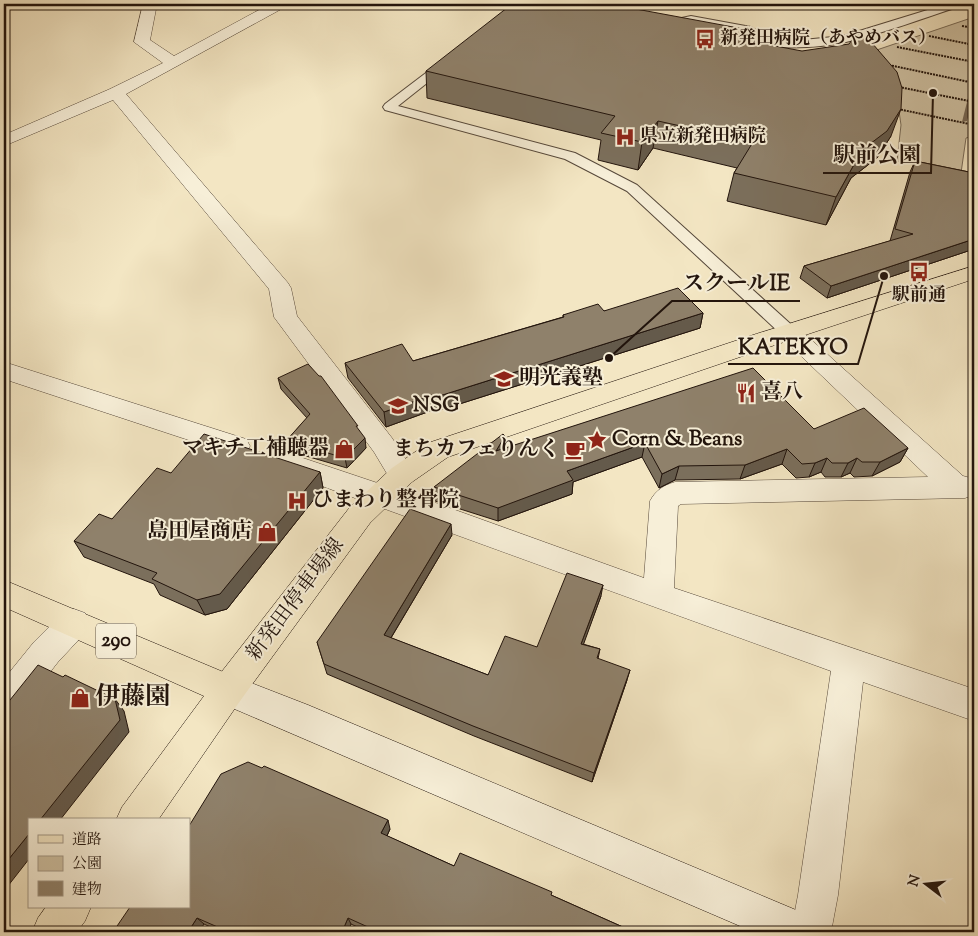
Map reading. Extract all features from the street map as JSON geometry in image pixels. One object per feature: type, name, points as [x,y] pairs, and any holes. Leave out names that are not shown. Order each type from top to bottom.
[{"type":"main road","name":"新発田停車場線","points":[[136,818],[228,690],[360,515],[392,485],[438,450],[974,272]]},
{"type":"main road","name":"290","points":[[4,592],[228,690]]},
{"type":"main road","points":[[52,932],[70,908]]},
{"type":"street","points":[[150,4],[142,42],[174,63]]},
{"type":"street","points":[[4,140],[116,93],[280,4]]},
{"type":"street","points":[[116,93],[280,288],[286,316],[383,444],[392,485]]},
{"type":"street","points":[[789,332],[966,487]]},
{"type":"street","points":[[4,370],[392,485],[658,596],[974,705]]},
{"type":"street","points":[[658,596],[664,501],[675,494],[966,487]]},
{"type":"street","points":[[4,706],[46,652],[74,623]]},
{"type":"street","points":[[811,932],[818,894],[849,662]]},
{"type":"street","points":[[228,690],[801,932]]},
{"type":"lane","points":[[669,26],[752,42],[803,43],[844,39],[957,4]]},
{"type":"lane","points":[[458,52],[390,107],[570,156],[632,188],[789,332]]},
{"type":"path","points":[[922,35],[974,45]]},
{"type":"path","points":[[890,46],[974,62]]},
{"type":"path","points":[[882,64],[974,82]]},
{"type":"path","points":[[890,85],[974,102]]},
{"type":"path","points":[[892,108],[974,125]]},
{"type":"green space","points":[[974,17],[974,136],[966,138],[961,173],[897,161],[901,125],[898,104],[859,56]]},
{"type":"building","name":"県立新発田病院","points":[[512,4],[609,4],[760,32],[754,42],[802,51],[849,44],[857,33],[872,43],[897,72],[902,88],[901,109],[887,131],[862,150],[836,197],[734,173],[753,142],[658,121],[642,142],[601,133],[615,116],[426,71]]},
{"type":"building","points":[[915,161],[974,173],[974,239],[831,286],[804,266],[913,234],[895,229]]},
{"type":"building","points":[[678,288],[703,313],[433,398],[432,395],[384,412],[345,363],[402,344],[413,361],[564,317],[563,315],[598,304],[604,311]]},
{"type":"building","points":[[308,364],[321,376],[365,438],[345,458],[286,441],[310,414],[278,378]]},
{"type":"building","points":[[753,368],[814,429],[864,408],[908,448],[880,462],[862,462],[857,458],[848,463],[832,463],[827,458],[815,463],[802,464],[787,449],[745,465],[679,466],[662,474],[645,443],[567,471],[573,480],[498,508],[434,487],[503,434],[505,436],[496,451]]},
{"type":"building","points":[[204,434],[320,472],[220,594],[197,600],[152,579],[157,573],[74,541],[99,514],[112,519],[157,468],[171,473]]},
{"type":"building","points":[[410,509],[451,524],[384,635],[488,675],[505,636],[537,647],[567,573],[603,585],[581,644],[600,649],[597,658],[630,670],[594,773],[473,726],[324,664],[317,642]]},
{"type":"building","points":[[38,665],[63,677],[65,675],[115,699],[120,720],[42,818],[28,818],[28,835],[4,865],[4,706]]},
{"type":"building","points":[[248,762],[262,768],[264,766],[388,820],[381,833],[454,866],[460,853],[552,892],[551,895],[634,932],[379,932],[348,918],[342,932],[300,932],[288,927],[286,932],[229,932],[197,918],[188,932],[113,932],[129,908],[190,908],[190,824],[221,774]]},
{"type":"waterway","points":[[964,121],[974,86]]},
{"type":"place","name":"新発田病院（あやめバス）","points":[[705,39]]},
{"type":"place","name":"駅前公園","points":[[933,93]]},
{"type":"place","name":"県立新発田病院","points":[[625,137]]},
{"type":"place","name":"駅前通","points":[[919,272]]},
{"type":"place","name":"KATEKYO","points":[[884,276]]},
{"type":"place","name":"スクールIE","points":[[609,358]]},
{"type":"place","name":"明光義塾","points":[[504,379]]},
{"type":"place","name":"喜八","points":[[746,393]]},
{"type":"place","name":"NSG","points":[[398,406]]},
{"type":"place","name":"Corn & Beans","points":[[597,440]]},
{"type":"place","name":"マキチ工補聴器","points":[[344,449]]},
{"type":"place","name":"まちカフェりんく","points":[[575,450]]},
{"type":"place","name":"ひまわり整骨院","points":[[297,501]]},
{"type":"place","name":"島田屋商店","points":[[267,532]]},
{"type":"place","name":"伊藤園","points":[[80,698]]}]
